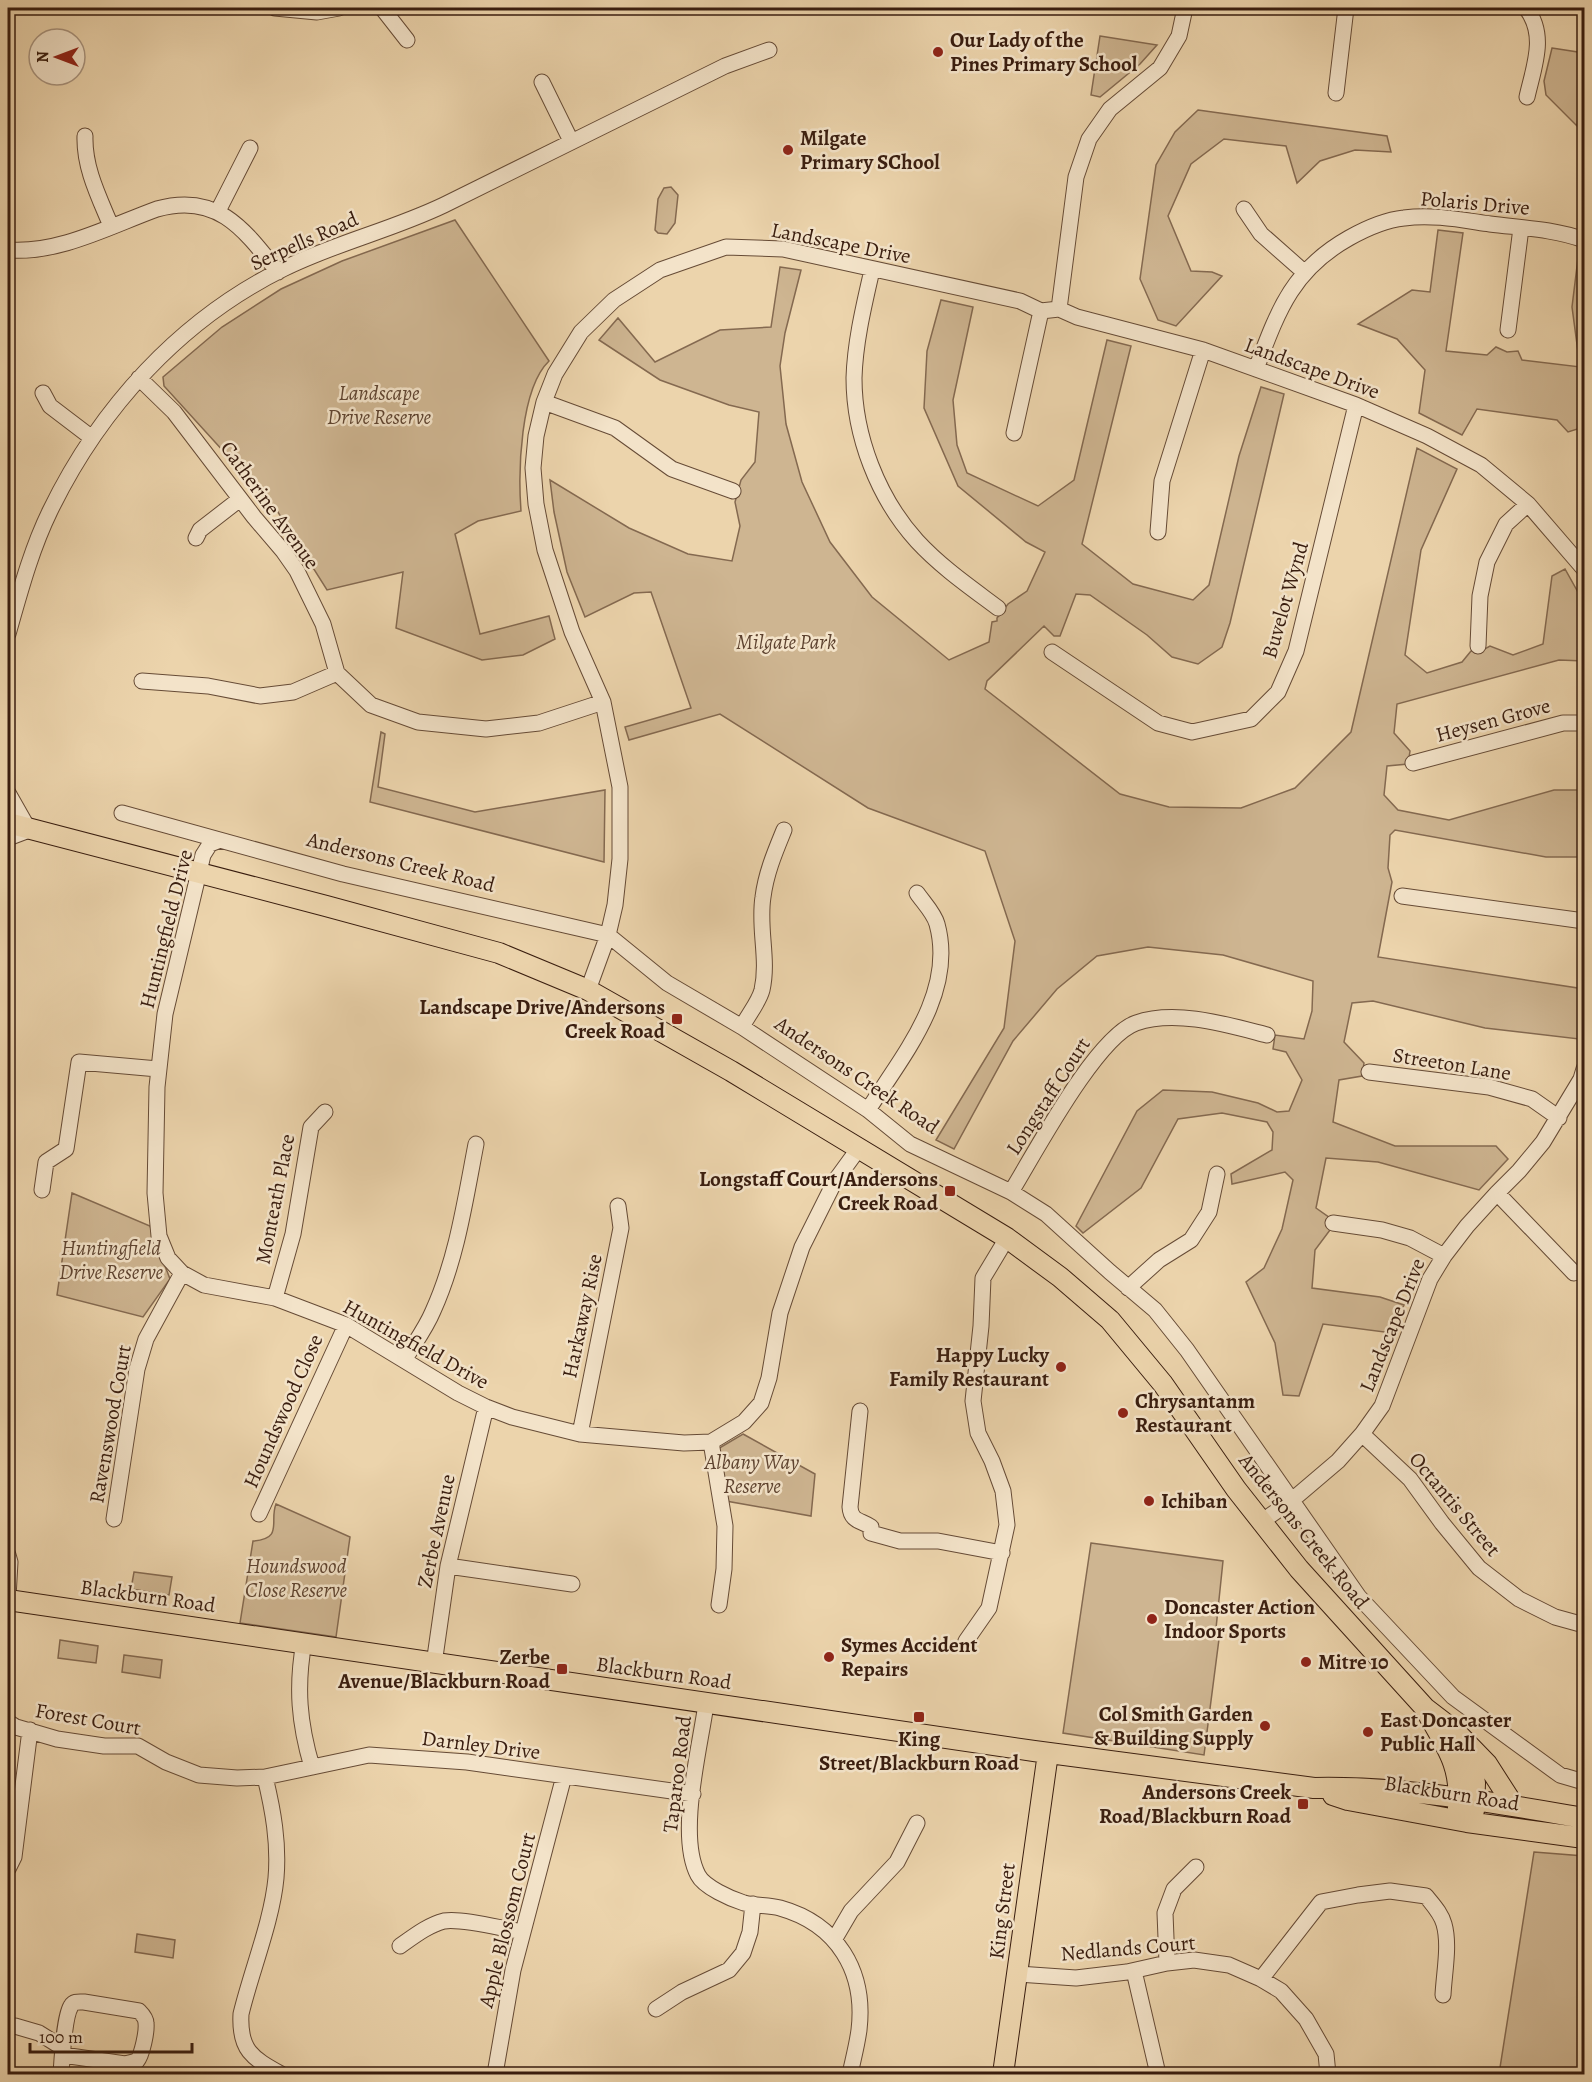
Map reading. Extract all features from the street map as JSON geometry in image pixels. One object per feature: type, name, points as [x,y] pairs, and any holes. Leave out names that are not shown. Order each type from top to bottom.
[{"type":"main road","name":"Andersons Creek Road","points":[[8,823],[499,953],[588,990],[731,1071],[1007,1238],[1060,1277],[1110,1320],[1163,1384],[1261,1522],[1299,1569],[1425,1708],[1455,1731],[1468,1745],[1475,1783],[1467,1799]]},
{"type":"main road","name":"Blackburn Road","points":[[8,1599],[304,1642],[434,1664],[1048,1753],[1314,1788],[1349,1787],[1467,1799],[1584,1818]]},
{"type":"main road","name":"Andersons Creek Road","points":[[1425,1708],[1452,1758],[1467,1799],[1472,1822]]},
{"type":"main road","points":[[1468,1745],[1487,1764],[1514,1806]]},
{"type":"main road","name":"King Street","points":[[1003,2074],[1048,1753]]},
{"type":"main road","name":"Blackburn Road","points":[[1314,1788],[1348,1800],[1472,1822],[1584,1838]]},
{"type":"street","points":[[275,8],[317,12],[339,8]]},
{"type":"street","points":[[382,8],[407,40]]},
{"type":"street","points":[[1059,309],[1076,177],[1089,139],[1110,109],[1160,68],[1179,36],[1185,8]]},
{"type":"street","points":[[1336,93],[1346,8]]},
{"type":"street","points":[[1526,8],[1534,18],[1539,45],[1527,97]]},
{"type":"street","name":"Serpells Road","points":[[8,634],[45,522],[92,438],[136,382],[202,320],[273,275],[321,252],[443,205],[724,66],[769,51]]},
{"type":"street","points":[[542,81],[571,141]]},
{"type":"street","points":[[85,136],[85,156],[88,168],[111,226]]},
{"type":"street","points":[[218,211],[250,148]]},
{"type":"street","points":[[8,250],[28,250],[59,245],[157,209],[192,204],[218,211],[234,221],[255,245],[273,275]]},
{"type":"street","points":[[1244,209],[1261,234],[1304,272]]},
{"type":"street","name":"Polaris Drive","points":[[1256,369],[1275,318],[1304,272],[1333,248],[1366,229],[1402,218],[1439,216],[1564,233],[1584,240]]},
{"type":"street","points":[[1508,330],[1521,228]]},
{"type":"street","name":"Landscape Drive","points":[[588,990],[608,935],[615,905],[620,859],[620,787],[603,702],[572,632],[543,539],[536,504],[533,468],[536,436],[544,402],[555,374],[581,332],[614,300],[660,270],[726,247],[783,249],[1020,301],[1041,311],[1059,309],[1077,317],[1203,350],[1356,405],[1427,436],[1481,465],[1528,504],[1584,569]]},
{"type":"street","points":[[872,270],[857,345],[854,379],[858,415],[866,450],[886,496],[917,541],[942,565],[998,608]]},
{"type":"street","points":[[1014,433],[1041,311]]},
{"type":"street","points":[[1158,532],[1162,481],[1203,350]]},
{"type":"street","name":"Catherine Avenue","points":[[136,382],[190,434],[297,571],[323,624],[337,673]]},
{"type":"street","points":[[43,393],[50,406],[92,438]]},
{"type":"street","points":[[544,402],[615,428],[672,469],[733,491]]},
{"type":"street","name":"Buvelot Wynd","points":[[1052,652],[1158,723],[1192,732],[1251,719],[1278,692],[1296,651],[1356,405]]},
{"type":"street","points":[[196,538],[200,530],[240,499]]},
{"type":"street","points":[[1478,646],[1480,596],[1487,561],[1506,524],[1528,504]]},
{"type":"street","points":[[142,681],[208,686],[260,696],[293,692],[337,673],[371,705],[418,722],[486,729],[539,723],[603,702]]},
{"type":"street","name":"Heysen Grove","points":[[1413,763],[1563,723],[1584,723]]},
{"type":"street","points":[[8,793],[29,830],[8,838]]},
{"type":"street","name":"Andersons Creek Road","points":[[122,813],[344,874],[608,935],[667,983],[742,1027],[868,1110],[910,1144],[1011,1192],[1046,1214],[1155,1310],[1187,1350],[1359,1597],[1453,1697],[1560,1775],[1584,1782]]},
{"type":"street","points":[[742,1027],[761,992],[765,963],[761,922],[763,897],[768,870],[784,830]]},
{"type":"street","name":"Huntingfield Drive","points":[[220,840],[210,844],[206,849],[165,1014],[158,1069],[155,1172],[157,1220],[162,1247],[182,1274],[204,1285],[275,1298],[346,1324],[458,1393],[512,1417],[580,1434],[684,1443],[711,1442],[744,1422],[761,1403],[769,1378],[780,1313],[802,1247],[835,1181],[859,1148]]},
{"type":"street","points":[[868,1110],[927,1016],[937,990],[942,959],[937,922],[917,893]]},
{"type":"street","points":[[1402,896],[1584,921]]},
{"type":"street","name":"Longstaff Court","points":[[1011,1192],[1083,1075],[1105,1045],[1134,1023],[1164,1018],[1201,1019],[1267,1035]]},
{"type":"street","points":[[42,1190],[46,1162],[66,1149],[79,1062],[158,1069]]},
{"type":"street","name":"Landscape Drive","points":[[1261,1522],[1291,1501],[1338,1461],[1362,1434],[1382,1406],[1431,1279],[1444,1256],[1543,1142],[1581,1079],[1584,1069]]},
{"type":"street","name":"Streeton Lane","points":[[1369,1072],[1489,1087],[1532,1099],[1559,1118]]},
{"type":"street","name":"Monteath Place","points":[[275,1298],[293,1234],[311,1127],[325,1112]]},
{"type":"street","points":[[405,1359],[432,1313],[449,1270],[476,1144]]},
{"type":"street","points":[[1128,1288],[1159,1260],[1191,1240],[1209,1212],[1217,1174]]},
{"type":"street","points":[[1497,1193],[1574,1273]]},
{"type":"street","name":"Harkaway Rise","points":[[580,1434],[621,1228],[618,1206]]},
{"type":"street","points":[[1333,1223],[1382,1230],[1410,1238],[1444,1256]]},
{"type":"street","points":[[966,1641],[989,1608],[1007,1525],[1003,1491],[978,1433],[973,1401],[981,1326],[983,1278],[1007,1238]]},
{"type":"street","name":"Ravenswood Court","points":[[114,1519],[137,1369],[146,1339],[182,1274]]},
{"type":"street","name":"Houndswood Close","points":[[259,1514],[346,1324]]},
{"type":"street","name":"Zerbe Avenue","points":[[434,1664],[448,1566],[486,1407]]},
{"type":"street","points":[[860,1411],[850,1507],[850,1514],[854,1519],[871,1527],[871,1533],[900,1541],[938,1541],[1002,1553]]},
{"type":"street","name":"Octantis Street","points":[[1362,1434],[1410,1479],[1442,1524],[1479,1568],[1519,1599],[1555,1617],[1584,1625]]},
{"type":"street","points":[[711,1442],[725,1526],[724,1569],[719,1605]]},
{"type":"street","points":[[8,1555],[10,1565],[8,1599]]},
{"type":"street","points":[[448,1566],[572,1584]]},
{"type":"street","points":[[304,1642],[299,1680],[300,1717],[312,1767]]},
{"type":"street","name":"Taparoo Road","points":[[706,1704],[693,1794],[689,1851],[699,1877],[717,1892],[744,1903],[779,1908],[810,1919],[834,1940],[851,1963],[860,1995],[860,2029],[850,2074]]},
{"type":"street","name":"Forest Court","points":[[8,1722],[57,1739],[104,1746],[138,1746],[166,1762],[199,1776],[265,1777]]},
{"type":"street","points":[[8,1869],[14,1857],[30,1730]]},
{"type":"street","name":"Darnley Drive","points":[[265,1777],[369,1755],[467,1762],[693,1794]]},
{"type":"street","name":"Apple Blossom Court","points":[[495,2074],[523,1932],[564,1776]]},
{"type":"street","points":[[265,1777],[274,1817],[277,1847],[276,1880],[241,2014],[240,2027],[242,2039],[253,2057],[281,2074]]},
{"type":"street","points":[[834,1940],[851,1911],[897,1863],[917,1823]]},
{"type":"street","points":[[1167,1963],[1166,1913],[1174,1889],[1196,1867]]},
{"type":"street","points":[[1261,1979],[1321,1902],[1390,1892],[1426,1896],[1438,1911],[1444,1924],[1446,1942],[1443,1995]]},
{"type":"street","points":[[656,2009],[682,1992],[729,1970],[742,1953],[750,1932],[753,1904]]},
{"type":"street","points":[[400,1946],[432,1926],[445,1921],[460,1921],[523,1932]]},
{"type":"street","name":"Nedlands Court","points":[[1018,1974],[1076,1978],[1134,1971],[1167,1963],[1194,1960],[1229,1965],[1281,1991],[1306,2019],[1326,2054],[1328,2074]]},
{"type":"street","points":[[1134,1971],[1158,2074]]},
{"type":"street","points":[[15,2026],[39,2033],[63,2052],[131,2064],[141,2056],[146,2023],[139,2011],[75,2002],[70,2007],[63,2052],[61,2074]]},
{"type":"green space","points":[[1100,36],[1157,45],[1140,64],[1100,97],[1091,95]]},
{"type":"green space","points":[[1552,48],[1584,53],[1584,76],[1577,126],[1546,95],[1544,81]]},
{"type":"green space","points":[[1198,110],[1387,136],[1391,152],[1355,150],[1320,161],[1297,183],[1286,146],[1224,139],[1191,164],[1168,216],[1191,271],[1212,272],[1222,276],[1176,326],[1158,320],[1140,279],[1156,165],[1175,132]]},
{"type":"green space","points":[[671,187],[678,195],[675,223],[667,234],[658,233],[655,230],[658,199],[664,188]]},
{"type":"green space","name":"Landscape Drive Reserve","points":[[455,220],[549,361],[539,374],[527,410],[521,454],[521,511],[478,521],[455,534],[480,634],[549,616],[555,639],[523,655],[482,660],[396,628],[403,572],[327,590],[276,509],[164,386],[163,377],[222,327],[281,289],[342,261]]},
{"type":"green space","points":[[1438,230],[1463,233],[1446,351],[1487,355],[1496,347],[1507,352],[1518,351],[1522,360],[1580,367],[1572,307],[1579,250],[1584,252],[1584,427],[1568,432],[1557,420],[1477,409],[1462,435],[1419,413],[1425,370],[1397,339],[1358,324],[1412,290],[1430,292]]},
{"type":"green space","name":"Milgate Park","points":[[780,267],[801,270],[785,333],[780,366],[786,424],[802,482],[830,542],[872,597],[949,660],[989,642],[992,622],[997,621],[1008,604],[1027,591],[1045,552],[1026,542],[958,486],[924,408],[927,351],[941,300],[973,307],[953,400],[957,445],[967,473],[1038,506],[1074,480],[1107,340],[1131,346],[1082,544],[1133,584],[1193,600],[1209,585],[1239,456],[1261,387],[1284,394],[1230,623],[1222,647],[1198,664],[1172,657],[1147,635],[1090,595],[1076,594],[1060,636],[1054,636],[1044,626],[987,681],[985,689],[1120,794],[1169,807],[1241,808],[1295,788],[1351,732],[1417,448],[1457,469],[1421,550],[1405,655],[1427,673],[1462,662],[1471,651],[1481,651],[1490,646],[1513,655],[1543,644],[1552,576],[1565,569],[1584,603],[1584,661],[1559,660],[1397,704],[1394,733],[1410,751],[1408,764],[1387,766],[1384,795],[1398,810],[1449,820],[1554,790],[1584,790],[1584,857],[1546,857],[1395,830],[1390,835],[1388,868],[1392,882],[1378,957],[1584,989],[1584,1018],[1579,1039],[1485,1028],[1373,1001],[1352,1003],[1344,1042],[1364,1063],[1362,1076],[1339,1080],[1333,1122],[1395,1146],[1496,1146],[1508,1159],[1479,1190],[1378,1162],[1326,1158],[1316,1208],[1330,1218],[1330,1230],[1315,1250],[1312,1288],[1380,1297],[1404,1305],[1392,1333],[1323,1324],[1299,1396],[1283,1395],[1275,1343],[1246,1282],[1264,1268],[1282,1229],[1293,1180],[1285,1172],[1232,1184],[1231,1174],[1272,1150],[1273,1132],[1267,1122],[1222,1113],[1178,1119],[1141,1188],[1083,1233],[1076,1226],[1137,1111],[1163,1090],[1212,1092],[1258,1103],[1277,1112],[1289,1111],[1302,1080],[1286,1052],[1273,1049],[1275,1035],[1304,1039],[1312,1011],[1313,981],[1223,955],[1148,947],[1097,956],[1057,989],[1013,1041],[954,1149],[936,1140],[1004,1028],[1015,941],[985,851],[868,808],[720,714],[629,740],[625,727],[691,708],[651,592],[634,593],[585,617],[567,572],[554,512],[550,480],[629,528],[688,554],[732,561],[740,526],[735,502],[741,480],[755,462],[759,412],[729,405],[660,380],[599,340],[618,318],[655,362],[720,330],[771,327]]},
{"type":"green space","points":[[381,732],[385,734],[378,787],[475,812],[605,790],[604,862],[370,802]]},
{"type":"green space","name":"Huntingfield Drive Reserve","points":[[72,1193],[150,1226],[170,1279],[143,1317],[57,1295]]},
{"type":"green space","name":"Albany Way Reserve","points":[[743,1434],[815,1474],[811,1516],[726,1501],[716,1450]]},
{"type":"green space","name":"Houndswood Close Reserve","points":[[276,1504],[350,1537],[336,1637],[240,1623],[253,1541],[263,1540],[272,1533]]},
{"type":"green space","points":[[1091,1543],[1223,1561],[1215,1638],[1219,1639],[1204,1755],[1063,1733]]},
{"type":"green space","points":[[134,1572],[172,1577],[169,1595],[131,1589]]},
{"type":"green space","points":[[60,1640],[98,1646],[96,1663],[58,1658]]},
{"type":"green space","points":[[124,1655],[162,1660],[160,1678],[122,1672]]},
{"type":"green space","points":[[1534,1852],[1584,1856],[1584,2074],[1499,2074]]},
{"type":"green space","points":[[137,1934],[175,1940],[173,1958],[135,1952]]},
{"type":"place","name":"Our Lady of the Pines Primary School","points":[[938,52]]},
{"type":"place","name":"Milgate Primary SChool","points":[[788,150]]},
{"type":"place","name":"Landscape Drive/Andersons Creek Road","points":[[677,1019]]},
{"type":"place","name":"Longstaff Court/Andersons Creek Road","points":[[950,1191]]},
{"type":"place","name":"Happy Lucky Family Restaurant","points":[[1061,1367]]},
{"type":"place","name":"Chrysantanm Restaurant","points":[[1123,1413]]},
{"type":"place","name":"Ichiban","points":[[1149,1501]]},
{"type":"place","name":"Doncaster Action Indoor Sports","points":[[1152,1619]]},
{"type":"place","name":"Symes Accident Repairs","points":[[829,1657]]},
{"type":"place","name":"Mitre 10","points":[[1306,1662]]},
{"type":"place","name":"Zerbe Avenue/Blackburn Road","points":[[562,1669]]},
{"type":"place","name":"King Street/Blackburn Road","points":[[919,1717]]},
{"type":"place","name":"Col Smith Garden & Building Supply","points":[[1265,1726]]},
{"type":"place","name":"East Doncaster Public Hall","points":[[1368,1732]]},
{"type":"place","name":"Andersons Creek Road/Blackburn Road","points":[[1303,1804]]}]
